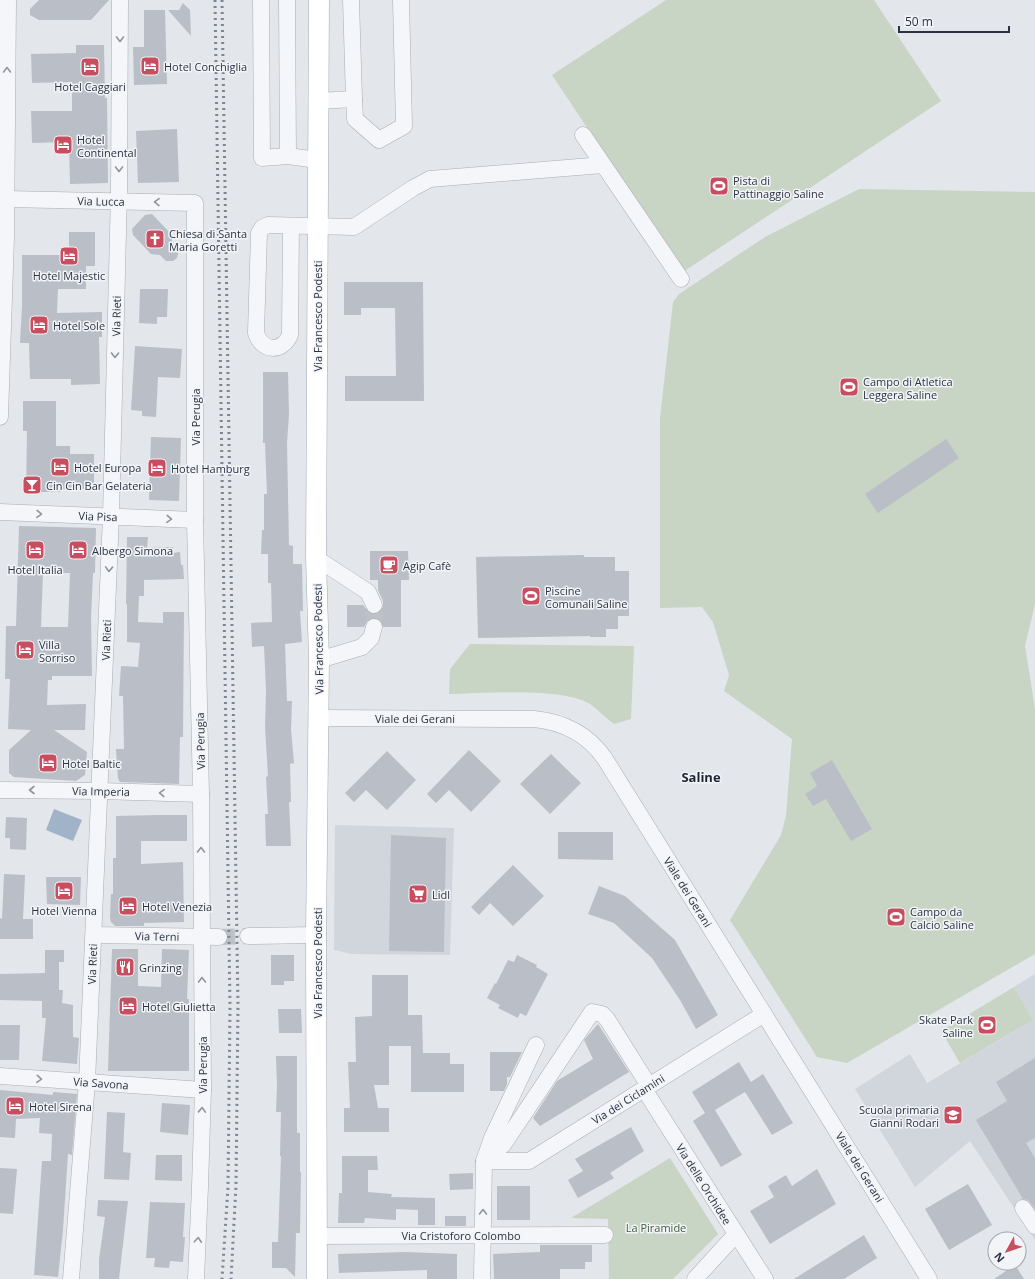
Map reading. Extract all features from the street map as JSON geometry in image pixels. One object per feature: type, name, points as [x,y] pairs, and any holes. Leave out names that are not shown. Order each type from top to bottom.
[{"type":"main road","name":"Via Francesco Podesti","points":[[317,1279],[316,935],[319,660],[316,558],[319,0]]},
{"type":"street","points":[[0,417],[6,199],[8,0]]},
{"type":"street","name":"Via Rieti","points":[[71,1279],[88,1082],[111,516],[119,201],[120,0]]},
{"type":"street","points":[[261,0],[262,158],[288,156],[317,160]]},
{"type":"street","points":[[287,0],[288,156]]},
{"type":"street","points":[[351,0],[355,119],[379,140],[404,126],[401,0]]},
{"type":"street","points":[[318,100],[354,99]]},
{"type":"street","points":[[583,135],[681,279]]},
{"type":"street","points":[[291,226],[290,335],[288,340],[279,348],[268,348],[260,342],[256,334],[259,233],[262,228],[268,225],[354,227],[412,188],[430,178],[603,165]]},
{"type":"street","name":"Via Lucca","points":[[6,199],[195,203]]},
{"type":"street","name":"Via Perugia","points":[[195,203],[195,520],[201,794],[203,1090],[196,1279]]},
{"type":"street","name":"Via Pisa","points":[[0,512],[195,520]]},
{"type":"street","points":[[316,558],[368,592],[374,605]]},
{"type":"street","points":[[319,660],[362,647],[371,638],[374,627]]},
{"type":"street","name":"Viale dei Gerani","points":[[319,718],[534,719],[559,724],[572,729],[583,736],[595,747],[605,759],[764,1014],[925,1277]]},
{"type":"street","name":"Via Imperia","points":[[0,790],[201,794]]},
{"type":"street","name":"Via Terni","points":[[94,935],[220,937]]},
{"type":"street","points":[[248,936],[316,935]]},
{"type":"street","name":"Via delle Orchidee","points":[[484,1161],[503,1145],[592,1012],[602,1014],[607,1019],[646,1087],[765,1279]]},
{"type":"street","name":"Via dei Ciclamini","points":[[484,1161],[529,1161],[764,1014]]},
{"type":"street","points":[[482,1279],[484,1161],[492,1138],[536,1045]]},
{"type":"street","name":"Via Savona","points":[[0,1076],[203,1090]]},
{"type":"street","points":[[1023,1208],[1035,1226]]},
{"type":"street","points":[[695,1279],[736,1234]]},
{"type":"street","name":"Via Cristoforo Colombo","points":[[318,1236],[605,1235]]},
{"type":"shaded area","points":[[335,825],[454,828],[450,955],[352,954],[334,950]]},
{"type":"shaded area","name":"Scuola primaria Gianni Rodari","points":[[1035,974],[1035,1240],[970,1141],[915,1187],[855,1089],[910,1054],[927,1083],[1033,1020],[1014,987]]},
{"type":"green space","name":"Pista di Pattinaggio Saline","points":[[666,0],[874,0],[941,101],[683,272],[552,75]]},
{"type":"green space","points":[[859,189],[1035,192],[1035,604],[1025,646],[1035,709],[1035,954],[847,1063],[817,1057],[730,920],[781,835],[786,816],[792,739],[724,691],[729,675],[713,622],[702,607],[660,608],[660,418],[673,302],[679,294],[765,237]]},
{"type":"green space","points":[[470,644],[634,646],[631,719],[614,724],[590,704],[562,695],[522,692],[449,694],[450,669]]},
{"type":"green space","name":"Skate Park Saline","points":[[1014,987],[1033,1020],[960,1063],[941,1031]]},
{"type":"green space","name":"La Piramide","points":[[670,1158],[718,1234],[673,1279],[609,1279],[608,1219],[571,1218]]},
{"type":"water","points":[[54,809],[82,820],[73,841],[46,830]]},
{"type":"building","points":[[39,0],[109,0],[91,20],[39,20],[30,15],[30,9]]},
{"type":"building","points":[[183,3],[190,10],[191,36],[168,10],[179,10]]},
{"type":"building","name":"Hotel Conchiglia","points":[[144,10],[165,10],[167,84],[134,85],[133,47],[144,47]]},
{"type":"building","points":[[76,45],[104,45],[105,98],[107,98],[108,183],[70,184],[69,142],[32,143],[31,111],[72,111],[72,82],[32,83],[31,54],[76,53]]},
{"type":"building","points":[[177,129],[179,182],[138,183],[136,131]]},
{"type":"building","name":"Chiesa di Santa Maria Goretti","points":[[152,214],[172,235],[172,243],[179,249],[177,258],[173,261],[166,261],[160,255],[151,254],[133,235],[132,229],[145,215]]},
{"type":"building","points":[[69,232],[95,232],[95,266],[86,266],[86,289],[58,289],[57,313],[102,312],[102,337],[99,337],[100,384],[71,385],[71,379],[30,379],[29,343],[20,343],[22,255],[69,255]]},
{"type":"building","points":[[344,282],[423,282],[424,401],[345,401],[345,376],[396,376],[395,308],[361,308],[361,315],[344,315]]},
{"type":"building","points":[[140,289],[168,289],[167,317],[157,317],[157,324],[139,323]]},
{"type":"building","points":[[135,346],[182,349],[180,378],[158,377],[156,417],[142,416],[142,411],[131,410]]},
{"type":"building","points":[[263,372],[288,372],[289,414],[287,443],[289,545],[293,546],[293,564],[302,564],[303,611],[300,611],[302,642],[285,644],[287,701],[292,701],[291,729],[294,763],[290,764],[291,802],[289,802],[291,846],[266,846],[265,814],[268,814],[266,777],[268,776],[265,727],[266,690],[264,646],[252,647],[251,623],[272,622],[271,583],[268,583],[268,554],[261,554],[262,530],[264,530],[264,494],[267,494],[265,443],[263,443]]},
{"type":"building","name":"Hotel Europa","points":[[23,401],[56,401],[56,446],[70,446],[70,454],[94,454],[94,489],[61,489],[61,492],[26,492],[27,431],[23,431]]},
{"type":"building","points":[[151,437],[181,438],[179,501],[149,500]]},
{"type":"building","points":[[946,439],[959,458],[878,513],[865,494]]},
{"type":"building","points":[[19,526],[96,528],[95,573],[93,573],[91,618],[92,676],[52,676],[52,680],[48,680],[47,705],[86,704],[85,730],[54,730],[87,752],[85,775],[76,781],[14,777],[9,773],[9,750],[31,730],[8,729],[10,679],[5,679],[6,626],[16,626]],"holes":[[[43,573],[70,573],[68,627],[41,627]]]},
{"type":"building","points":[[127,537],[148,537],[147,548],[173,547],[173,553],[180,552],[181,565],[183,565],[184,579],[144,580],[144,596],[139,596],[138,622],[163,623],[163,612],[184,612],[183,737],[180,737],[179,784],[120,782],[118,779],[116,749],[124,749],[123,696],[119,696],[121,666],[138,667],[140,643],[127,642]]},
{"type":"building","points":[[370,551],[408,551],[409,580],[401,580],[401,627],[383,627],[380,620],[372,618],[367,621],[364,627],[347,627],[347,605],[363,605],[368,612],[374,614],[381,611],[383,606],[383,601],[378,590],[378,580],[370,580]]},
{"type":"building","name":"Piscine Comunali Saline","points":[[584,555],[584,557],[615,557],[615,571],[629,571],[629,616],[618,616],[618,629],[606,629],[606,637],[478,638],[476,557]]},
{"type":"building","points":[[469,750],[501,781],[471,812],[449,790],[436,803],[427,794]]},
{"type":"building","points":[[387,751],[416,780],[387,810],[366,790],[354,802],[345,793]]},
{"type":"building","points":[[551,754],[581,783],[550,814],[520,784]]},
{"type":"building","points":[[832,760],[872,829],[851,841],[826,799],[813,806],[805,794],[817,786],[810,773]]},
{"type":"building","points":[[187,815],[187,841],[141,841],[141,864],[183,862],[184,922],[144,923],[144,926],[115,926],[111,922],[110,918],[111,894],[113,894],[113,858],[116,858],[116,816]]},
{"type":"building","points":[[6,817],[27,818],[26,850],[10,849],[10,838],[5,838]]},
{"type":"building","points":[[558,832],[613,832],[613,860],[558,859]]},
{"type":"building","name":"Lidl","points":[[391,835],[446,838],[444,952],[389,951]]},
{"type":"building","points":[[513,865],[544,896],[513,926],[490,903],[479,915],[471,907]]},
{"type":"building","points":[[4,874],[25,875],[23,919],[33,919],[33,939],[0,939],[0,918],[2,919]]},
{"type":"building","name":"Hotel Vienna","points":[[46,877],[81,877],[80,905],[47,904]]},
{"type":"building","points":[[599,886],[625,896],[675,940],[718,1015],[696,1029],[680,1000],[652,958],[614,923],[588,914]]},
{"type":"building","points":[[112,949],[138,949],[138,986],[161,987],[162,949],[189,950],[187,999],[189,999],[189,1071],[108,1071]]},
{"type":"building","points":[[45,950],[64,950],[64,962],[59,962],[59,990],[63,990],[62,1003],[73,1005],[73,1037],[79,1038],[77,1064],[42,1061],[46,1018],[42,1018],[42,1001],[0,1000],[0,974],[45,973]]},
{"type":"building","points":[[271,955],[294,955],[294,981],[284,981],[284,985],[271,985]]},
{"type":"building","points":[[517,955],[537,965],[536,967],[548,974],[526,1016],[520,1013],[518,1018],[498,1008],[500,1005],[487,998],[508,960],[514,962]]},
{"type":"building","points":[[372,975],[408,975],[408,1015],[422,1015],[423,1053],[450,1053],[450,1064],[464,1064],[464,1092],[411,1092],[411,1046],[389,1046],[389,1085],[374,1085],[378,1108],[389,1108],[389,1132],[344,1132],[344,1108],[350,1108],[348,1062],[356,1062],[355,1017],[372,1016]]},
{"type":"building","points":[[278,1009],[301,1009],[302,1033],[279,1033]]},
{"type":"building","points":[[598,1024],[629,1072],[540,1126],[533,1118],[557,1081],[593,1059],[584,1040]]},
{"type":"building","points":[[0,1025],[20,1025],[19,1060],[0,1060]]},
{"type":"building","points":[[490,1052],[522,1052],[510,1077],[507,1077],[507,1084],[504,1091],[490,1091]]},
{"type":"building","points":[[276,1056],[297,1056],[297,1133],[300,1133],[301,1172],[300,1233],[296,1233],[295,1277],[286,1268],[272,1268],[272,1242],[278,1242],[281,1156],[281,1112],[276,1112]]},
{"type":"building","points":[[1035,1058],[1035,1138],[1026,1143],[1035,1158],[1035,1209],[1028,1200],[1023,1199],[976,1120],[1007,1101],[996,1082]]},
{"type":"building","points":[[739,1062],[751,1082],[763,1074],[793,1123],[772,1135],[745,1092],[715,1110],[742,1155],[721,1167],[693,1121],[705,1113],[692,1092]]},
{"type":"building","points":[[0,1090],[53,1095],[53,1092],[77,1094],[72,1155],[68,1154],[58,1277],[34,1275],[42,1161],[51,1161],[52,1134],[39,1133],[40,1118],[16,1119],[15,1138],[0,1137]]},
{"type":"building","points":[[162,1103],[190,1105],[188,1135],[160,1132]]},
{"type":"building","points":[[107,1112],[125,1113],[123,1152],[131,1153],[129,1180],[104,1179]]},
{"type":"building","points":[[631,1127],[644,1151],[610,1173],[614,1178],[578,1198],[568,1180],[583,1171],[575,1159]]},
{"type":"building","points":[[156,1155],[182,1155],[182,1181],[155,1180]]},
{"type":"building","points":[[342,1156],[377,1156],[378,1170],[368,1170],[368,1192],[392,1194],[391,1197],[435,1198],[435,1225],[418,1225],[418,1210],[396,1209],[396,1220],[365,1218],[364,1223],[338,1223],[339,1193],[342,1193]]},
{"type":"building","points":[[0,1168],[17,1169],[13,1214],[0,1213]]},
{"type":"building","points":[[817,1169],[836,1204],[770,1244],[750,1211],[774,1197],[768,1186],[786,1175],[792,1186]]},
{"type":"building","points":[[473,1173],[473,1189],[450,1190],[449,1174]]},
{"type":"building","points":[[968,1184],[992,1225],[949,1250],[925,1209]]},
{"type":"building","points":[[497,1186],[530,1186],[530,1220],[497,1220]]},
{"type":"building","points":[[98,1200],[128,1201],[119,1279],[99,1279],[99,1259],[105,1217],[97,1216]]},
{"type":"building","points":[[150,1202],[185,1203],[183,1262],[170,1261],[169,1268],[154,1267],[155,1258],[146,1258]]},
{"type":"building","points":[[445,1216],[466,1216],[466,1226],[445,1226]]},
{"type":"building","points":[[864,1235],[877,1258],[844,1279],[794,1279]]},
{"type":"building","points":[[540,1245],[592,1245],[592,1262],[585,1262],[585,1269],[560,1269],[560,1279],[494,1279],[493,1254],[540,1252]]},
{"type":"building","points":[[406,1252],[457,1254],[457,1279],[427,1279],[427,1270],[339,1273],[338,1254]]},
{"type":"building","points":[[1006,1271],[1019,1271],[1024,1279],[994,1279]]},
{"type":"tunnel","points":[[374,605],[374,627]]},
{"type":"tunnel","points":[[219,937],[248,936]]},
{"type":"railway","points":[[215,0],[230,1007],[228,1187],[222,1279]]},
{"type":"railway","points":[[222,0],[238,1005],[236,1185],[231,1279]]},
{"type":"place","name":"Hotel Conchiglia","points":[[150,66]]},
{"type":"place","name":"Hotel Caggiari","points":[[90,67]]},
{"type":"place","name":"Hotel Continental","points":[[63,145]]},
{"type":"place","name":"Pista di Pattinaggio Saline","points":[[719,186]]},
{"type":"place","name":"Chiesa di Santa Maria Goretti","points":[[155,239]]},
{"type":"place","name":"Hotel Majestic","points":[[69,256]]},
{"type":"place","name":"Hotel Sole","points":[[39,325]]},
{"type":"place","name":"Campo di Atletica Leggera Saline","points":[[849,387]]},
{"type":"place","name":"Hotel Europa","points":[[60,467]]},
{"type":"place","name":"Hotel Hamburg","points":[[157,468]]},
{"type":"place","name":"Cin Cin Bar Gelateria","points":[[32,485]]},
{"type":"place","name":"Hotel Italia","points":[[35,550]]},
{"type":"place","name":"Albergo Simona","points":[[78,550]]},
{"type":"place","name":"Agip Cafè","points":[[389,565]]},
{"type":"place","name":"Piscine Comunali Saline","points":[[531,596]]},
{"type":"place","name":"Villa Sorriso","points":[[25,650]]},
{"type":"place","name":"Hotel Baltic","points":[[48,763]]},
{"type":"place","name":"Hotel Vienna","points":[[64,891]]},
{"type":"place","name":"Lidl","points":[[418,894]]},
{"type":"place","name":"Hotel Venezia","points":[[128,906]]},
{"type":"place","name":"Campo da Calcio Saline","points":[[896,917]]},
{"type":"place","name":"Grinzing","points":[[125,967]]},
{"type":"place","name":"Hotel Giulietta","points":[[128,1006]]},
{"type":"place","name":"Skate Park Saline","points":[[987,1025]]},
{"type":"place","name":"Hotel Sirena","points":[[15,1106]]},
{"type":"place","name":"Scuola primaria Gianni Rodari","points":[[953,1115]]},
{"type":"district","name":"Saline","points":[[701,777]]}]
